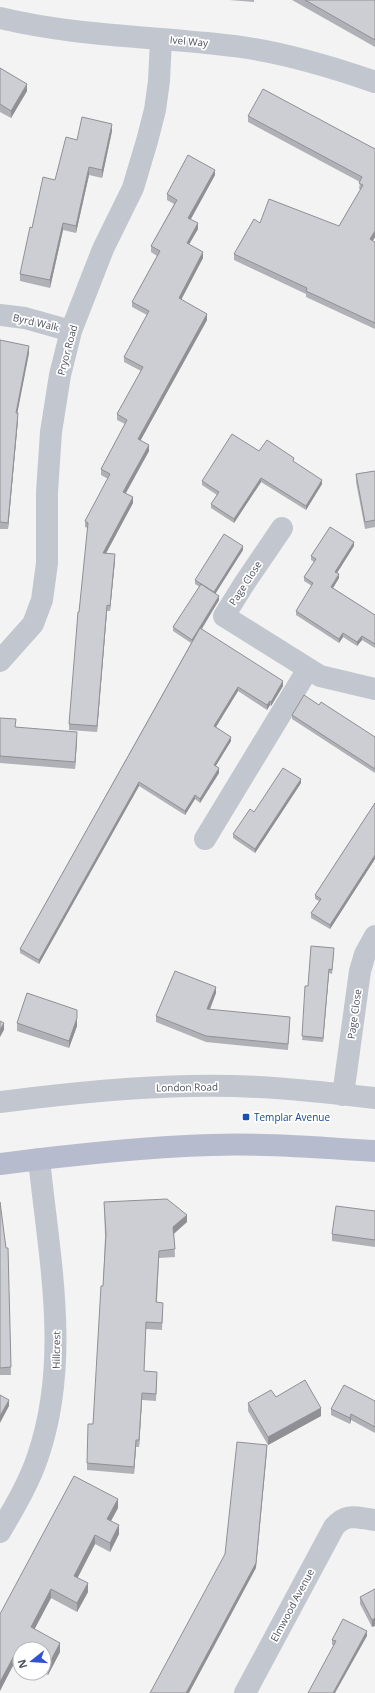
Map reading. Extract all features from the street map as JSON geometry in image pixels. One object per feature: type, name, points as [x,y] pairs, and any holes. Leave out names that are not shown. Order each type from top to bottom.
[{"type":"main road","points":[[0,1164],[140,1149],[213,1145],[297,1146],[375,1151]]},
{"type":"street","name":"Ivel Way","points":[[0,18],[62,31],[237,46],[300,59],[375,82]]},
{"type":"street","name":"Pryor Road","points":[[0,661],[34,624],[42,600],[47,563],[47,492],[51,432],[60,375],[71,331],[103,249],[132,188],[147,141],[156,103],[161,39]]},
{"type":"street","name":"Byrd Walk","points":[[0,315],[25,318],[71,331]]},
{"type":"street","name":"Page Close","points":[[282,528],[224,616],[308,669],[332,680],[375,689]]},
{"type":"street","points":[[204,839],[308,669]]},
{"type":"street","name":"Page Close","points":[[343,1095],[360,971],[365,954],[375,936]]},
{"type":"street","name":"London Road","points":[[0,1102],[82,1093],[191,1086],[246,1087],[375,1098]]},
{"type":"street","name":"Hillcrest","points":[[0,1532],[16,1504],[38,1456],[50,1409],[56,1369],[56,1325],[52,1270],[39,1159]]},
{"type":"street","name":"Elmwood Avenue","points":[[245,1693],[334,1527],[342,1518],[350,1517],[375,1520]]},
{"type":"building","points":[[305,0],[375,0],[375,40]]},
{"type":"building","points":[[0,68],[27,84],[11,111],[0,104]]},
{"type":"building","points":[[263,89],[375,149],[375,231],[370,239],[375,242],[375,323],[306,291],[307,288],[234,254],[254,219],[260,223],[269,199],[339,226],[363,185],[359,183],[362,177],[248,116]]},
{"type":"building","points":[[82,117],[112,124],[102,170],[89,167],[76,226],[63,223],[50,280],[20,274],[43,177],[55,180],[66,137],[77,140]]},
{"type":"building","points":[[188,155],[215,170],[188,218],[198,223],[187,243],[203,252],[179,298],[207,314],[138,439],[149,445],[123,492],[133,497],[103,553],[115,554],[110,606],[107,605],[97,726],[69,724],[78,612],[88,523],[85,521],[110,474],[101,469],[127,420],[117,414],[143,367],[124,357],[149,311],[132,302],[160,251],[151,246],[177,200],[167,194]]},
{"type":"building","points":[[0,340],[29,346],[16,413],[18,413],[8,523],[0,522]]},
{"type":"building","points":[[232,434],[259,451],[267,440],[294,458],[293,461],[322,480],[306,506],[261,478],[234,519],[211,504],[219,492],[202,481]]},
{"type":"building","points":[[375,471],[375,520],[365,522],[356,474]]},
{"type":"building","points":[[330,527],[354,542],[335,572],[339,574],[331,587],[375,615],[375,644],[362,636],[357,642],[343,633],[339,639],[296,611],[313,583],[304,577],[316,559],[311,556]]},
{"type":"building","points":[[224,534],[243,546],[214,592],[195,580]]},
{"type":"building","points":[[201,584],[219,596],[192,640],[173,627]]},
{"type":"building","points":[[200,628],[283,681],[271,702],[270,701],[267,705],[238,687],[214,726],[231,737],[214,765],[219,768],[200,799],[195,795],[185,811],[139,782],[39,960],[20,949]]},
{"type":"building","points":[[304,695],[319,705],[321,702],[375,737],[375,769],[292,715]]},
{"type":"building","points":[[0,718],[16,719],[15,727],[77,732],[75,762],[0,756]]},
{"type":"building","points":[[283,768],[301,779],[255,849],[233,834],[250,809],[254,812]]},
{"type":"building","points":[[375,803],[375,855],[330,925],[311,913],[321,899],[315,895]]},
{"type":"building","points":[[311,946],[334,948],[332,970],[329,969],[323,1038],[302,1036],[305,986],[308,986]]},
{"type":"building","points":[[175,971],[216,987],[207,1009],[290,1017],[288,1044],[206,1036],[156,1016]]},
{"type":"building","points":[[27,993],[77,1010],[77,1018],[69,1041],[17,1023]]},
{"type":"building","points":[[0,1021],[4,1023],[0,1030]]},
{"type":"building","points":[[167,1199],[187,1215],[173,1227],[175,1249],[159,1251],[156,1302],[163,1303],[162,1323],[146,1322],[144,1371],[157,1372],[156,1394],[142,1393],[139,1440],[136,1440],[134,1467],[87,1463],[88,1424],[93,1424],[101,1286],[103,1286],[106,1234],[104,1202]]},
{"type":"building","points":[[0,1202],[6,1248],[8,1248],[11,1367],[0,1368]]},
{"type":"building","points":[[336,1206],[375,1211],[375,1240],[332,1234]]},
{"type":"building","points":[[305,1380],[321,1408],[268,1437],[248,1403],[271,1390],[276,1397]]},
{"type":"building","points":[[344,1385],[375,1401],[375,1427],[351,1414],[350,1418],[331,1409]]},
{"type":"building","points":[[0,1395],[9,1400],[0,1416]]},
{"type":"building","points":[[237,1442],[267,1445],[256,1563],[186,1693],[150,1693],[225,1554]]},
{"type":"building","points":[[74,1476],[118,1499],[107,1519],[119,1525],[110,1543],[95,1535],[74,1576],[88,1583],[77,1603],[51,1589],[31,1627],[60,1643],[52,1658],[52,1641],[12,1641],[12,1659],[0,1682],[0,1614]]},
{"type":"building","points":[[375,1589],[375,1618],[372,1620],[360,1597]]},
{"type":"building","points":[[343,1619],[367,1631],[333,1693],[308,1693],[336,1641],[332,1640]]},
{"type":"place","name":"Templar Avenue","points":[[246,1117]]}]
